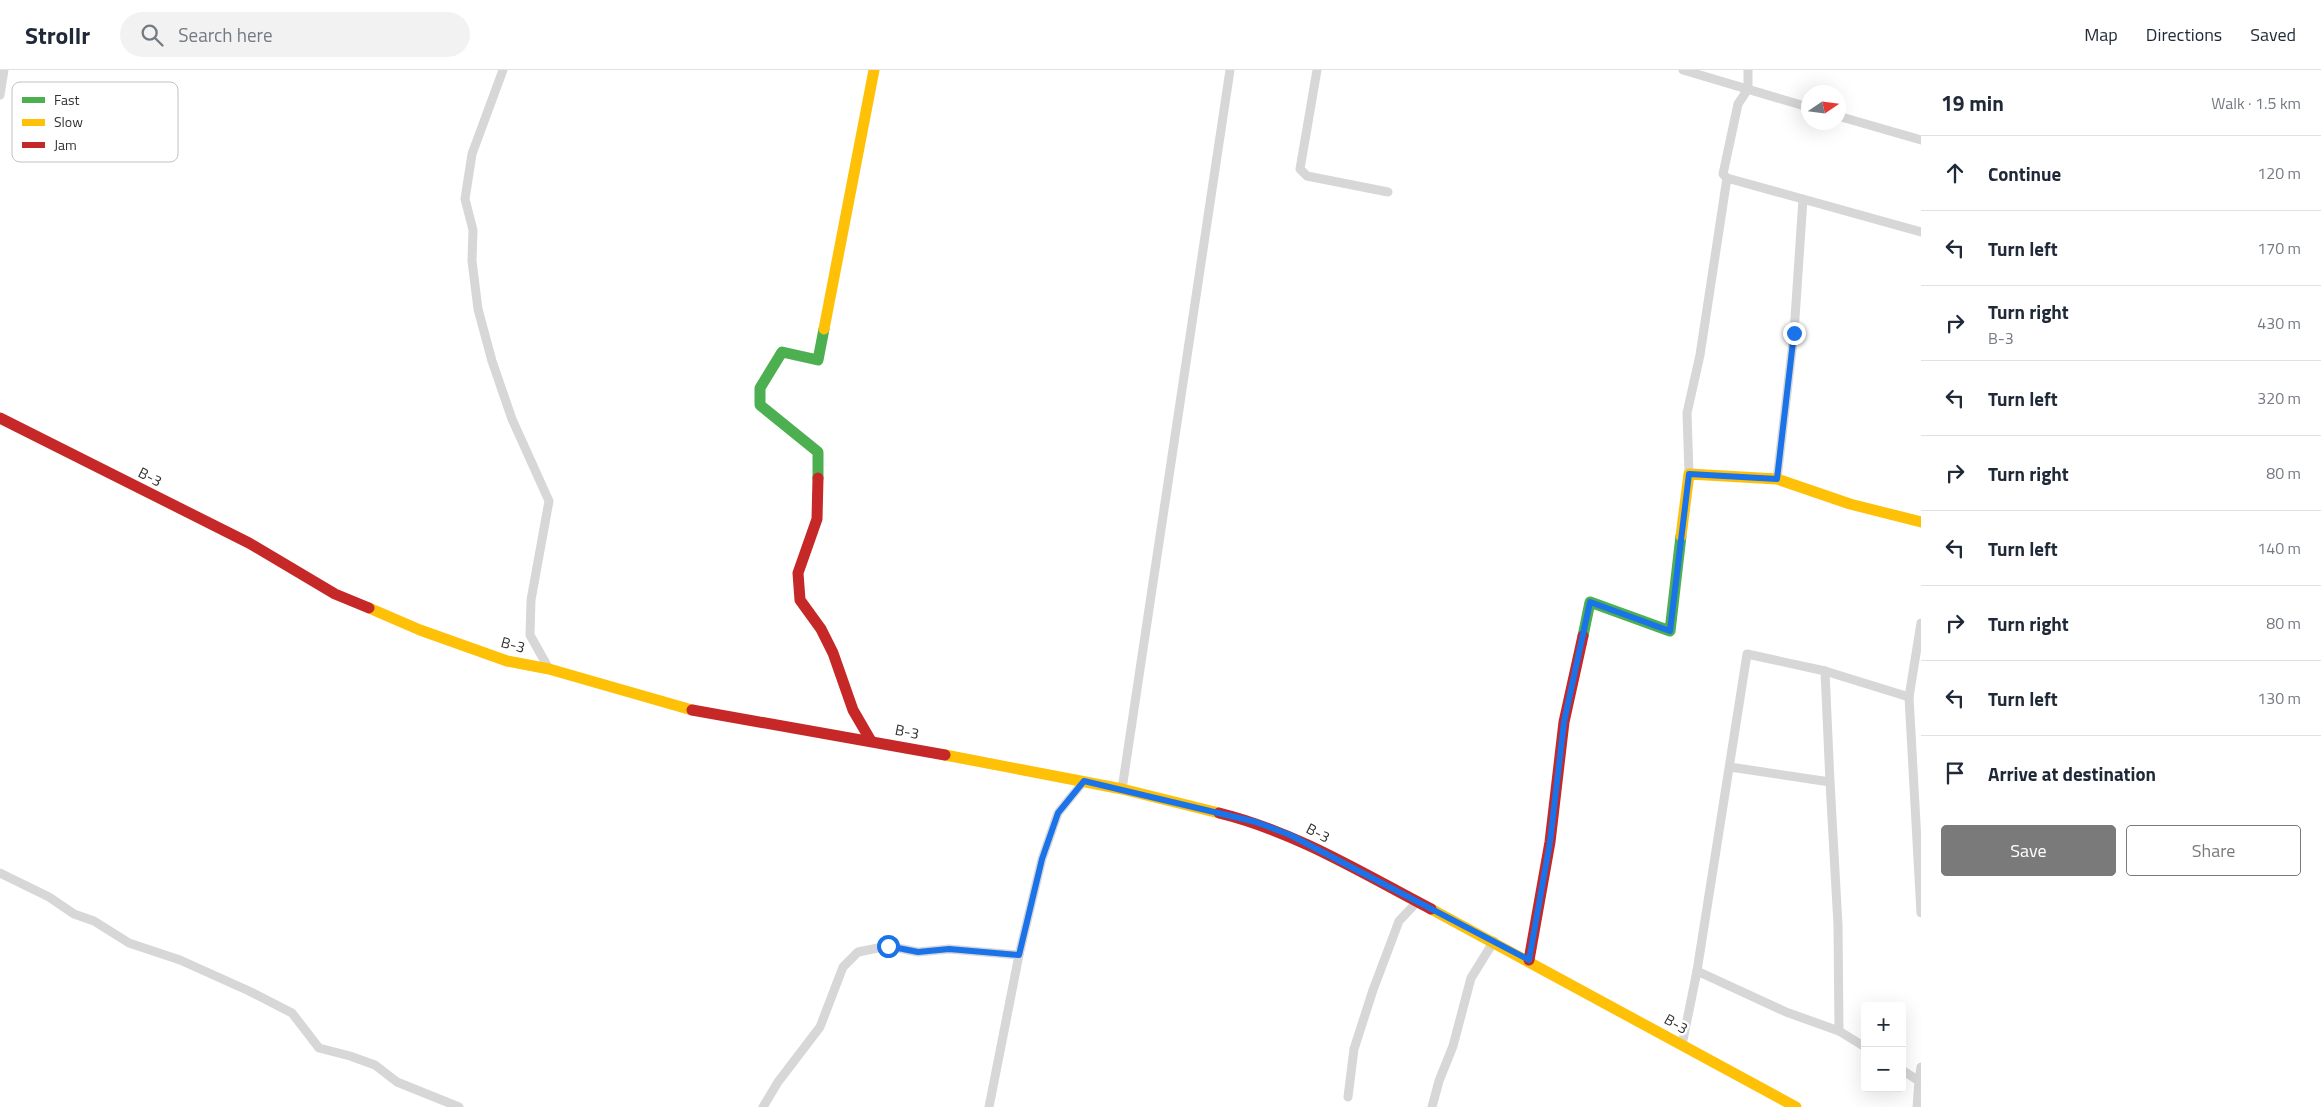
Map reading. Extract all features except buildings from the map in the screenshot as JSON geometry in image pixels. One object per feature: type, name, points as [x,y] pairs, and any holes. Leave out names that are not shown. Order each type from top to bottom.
[{"type":"main road","points":[[871,741],[853,710],[833,653],[821,629],[800,600],[798,573],[818,519],[818,452],[760,405],[760,388],[782,352],[818,360],[874,70]]},
{"type":"main road","name":"B-3","points":[[0,418],[249,544],[335,594],[438,636],[507,660],[549,669],[690,710],[871,741],[1084,781],[1256,822],[1282,832],[1418,901],[1796,1107]]},
{"type":"main road","points":[[1529,960],[1550,842],[1564,722],[1590,602],[1670,631],[1689,474],[1777,479],[1858,506],[1921,522]]},
{"type":"street","points":[[0,95],[4,70]]},
{"type":"street","points":[[503,70],[472,154],[465,199],[473,230],[472,261],[478,309],[487,344],[512,419],[550,501],[531,600],[530,635],[549,669]]},
{"type":"street","points":[[1122,789],[1230,70]]},
{"type":"street","points":[[1317,70],[1300,169],[1306,176],[1388,192]]},
{"type":"street","points":[[1683,70],[1801,105]]},
{"type":"street","points":[[1689,474],[1687,413],[1701,345],[1726,178],[1723,174],[1738,104],[1748,89],[1748,70]]},
{"type":"street","points":[[1846,118],[1921,140]]},
{"type":"street","points":[[1726,178],[1921,232]]},
{"type":"street","points":[[1777,479],[1794,333],[1803,199]]},
{"type":"street","points":[[1921,623],[1909,697],[1921,913]]},
{"type":"street","points":[[1682,1045],[1697,971],[1747,654],[1825,671],[1909,697]]},
{"type":"street","points":[[1825,671],[1838,924],[1838,1031]]},
{"type":"street","points":[[1730,767],[1830,782]]},
{"type":"street","points":[[989,1107],[1019,955],[1042,859],[1058,813],[1084,781]]},
{"type":"street","points":[[0,873],[49,897],[74,914],[94,921],[129,943],[180,960],[250,991],[292,1013],[319,1048],[350,1056],[374,1065],[397,1082],[458,1107]]},
{"type":"street","points":[[1348,1097],[1354,1049],[1373,990],[1399,921],[1418,901]]},
{"type":"street","points":[[1432,1107],[1454,1046],[1471,978],[1494,942]]},
{"type":"street","points":[[763,1107],[778,1082],[820,1027],[843,967],[858,952],[888,946],[918,952],[949,949],[1019,955]]},
{"type":"street","points":[[1697,971],[1786,1012],[1838,1031],[1861,1045]]},
{"type":"street","points":[[1917,1107],[1921,1067]]},
{"type":"street","points":[[1906,1073],[1919,1081]]},
{"type":"traffic: fast","points":[[818,478],[818,452],[760,405],[760,388],[782,352],[818,360],[824,329]]},
{"type":"traffic: fast","points":[[1583,636],[1590,602],[1670,631],[1681,536]]},
{"type":"traffic: slow","points":[[824,329],[874,70]]},
{"type":"traffic: slow","points":[[1681,536],[1689,474],[1777,479],[1850,504],[1921,522]]},
{"type":"traffic: slow","points":[[369,608],[420,630],[507,661],[549,669],[692,710]]},
{"type":"traffic: slow","points":[[945,755],[1122,789],[1219,813]]},
{"type":"traffic: slow","points":[[1431,909],[1796,1107]]},
{"type":"traffic: jam","points":[[0,418],[249,543],[335,594],[369,608]]},
{"type":"traffic: jam","points":[[818,478],[817,519],[798,573],[800,600],[821,629],[833,653],[853,710],[871,741]]},
{"type":"traffic: jam","points":[[1529,960],[1550,842],[1564,722],[1583,636]]},
{"type":"traffic: jam","points":[[692,710],[945,755]]},
{"type":"traffic: jam","points":[[1219,813],[1247,821],[1302,842],[1431,909]]},
{"type":"route","points":[[888,946],[918,952],[949,949],[1019,955],[1023,930],[1042,859],[1058,813],[1084,781],[1256,822],[1290,835],[1529,960],[1550,842],[1564,722],[1590,602],[1670,631],[1689,474],[1777,479],[1794,333]]}]
